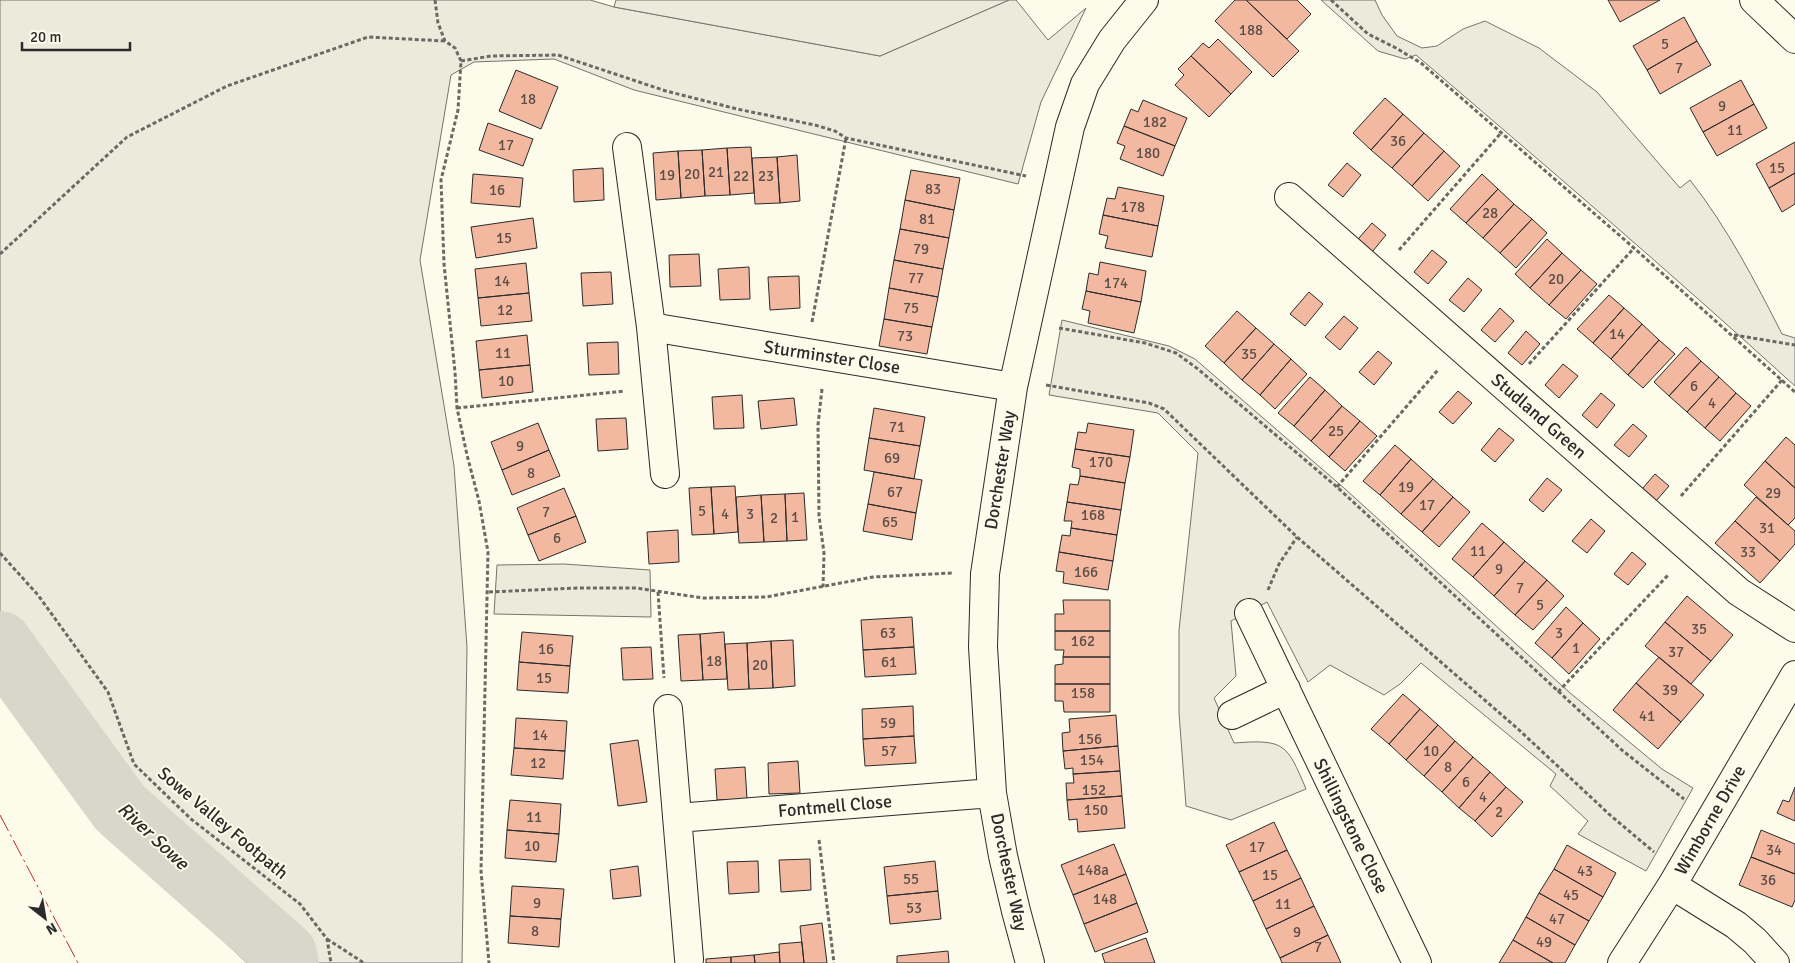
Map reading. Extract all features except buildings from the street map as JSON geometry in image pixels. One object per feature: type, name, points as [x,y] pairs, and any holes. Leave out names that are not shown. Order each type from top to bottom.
[{"type":"street","name":"Dorchester Way","points":[[1030,963],[1003,856],[992,793],[983,647],[985,574],[1013,387],[1070,127],[1085,84],[1112,40],[1144,0]]},
{"type":"street","points":[[1754,0],[1795,39]]},
{"type":"street","points":[[627,147],[651,327],[665,474]]},
{"type":"street","name":"Studland Green","points":[[1289,197],[1739,592],[1795,628]]},
{"type":"street","name":"Sturminster Close","points":[[651,327],[1013,387]]},
{"type":"street","name":"Shillingstone Close","points":[[1249,613],[1417,963]]},
{"type":"street","name":"Wimborne Drive","points":[[1622,963],[1676,878],[1795,675]]},
{"type":"street","points":[[1232,715],[1286,689]]},
{"type":"street","points":[[668,708],[690,959]]},
{"type":"street","name":"Fontmell Close","points":[[677,818],[992,793]]},
{"type":"street","points":[[1676,878],[1755,941],[1775,963]]},
{"type":"path","points":[[435,0],[438,23],[445,41]]},
{"type":"path","points":[[1331,0],[1368,34],[1420,63],[1634,248],[1795,392]]},
{"type":"path","points":[[0,254],[127,137],[227,86],[368,37],[445,41],[456,48],[461,61],[458,110],[441,180],[444,264],[456,372],[457,408],[479,501],[488,552],[489,592],[481,872],[489,963]]},
{"type":"path","points":[[461,61],[491,56],[558,55],[666,91],[737,109],[815,125],[835,131],[846,138],[1058,182]]},
{"type":"path","points":[[1377,274],[1502,133]]},
{"type":"path","points":[[823,588],[824,553],[819,516],[818,425],[823,378],[810,330],[846,138]]},
{"type":"path","points":[[1507,388],[1634,248]]},
{"type":"path","points":[[1028,322],[1145,343],[1176,353],[1198,369],[1337,487],[1623,751],[1685,800],[1712,816]]},
{"type":"path","points":[[1732,335],[1795,345]]},
{"type":"path","points":[[1337,487],[1458,345]]},
{"type":"path","points":[[1658,521],[1782,380]]},
{"type":"path","points":[[1013,387],[1040,384],[1149,403],[1164,409],[1297,537],[1518,729],[1610,815],[1658,855],[1676,878]]},
{"type":"path","points":[[457,408],[625,391]]},
{"type":"path","points":[[1249,613],[1269,589],[1279,564],[1297,537]]},
{"type":"path","points":[[1558,692],[1691,550]]},
{"type":"path","name":"Sowe Valley Footpath","points":[[0,553],[38,595],[108,692],[134,764],[191,818],[300,904],[327,939],[331,963]]},
{"type":"path","points":[[489,592],[578,588],[636,588],[703,598],[766,597],[823,588],[873,577],[952,573],[985,574]]},
{"type":"path","points":[[658,592],[664,686],[668,708]]},
{"type":"path","points":[[815,807],[834,963]]},
{"type":"path","points":[[327,939],[364,963]]},
{"type":"shaded area","points":[[0,0],[590,0],[614,7],[880,56],[1009,0],[1016,0],[1048,40],[1086,8],[1041,102],[1018,184],[634,90],[554,59],[474,62],[451,75],[420,260],[454,466],[467,647],[462,963],[247,963],[154,876],[0,671]]},
{"type":"shaded area","points":[[616,0],[1009,0],[880,56],[614,7]]},
{"type":"shaded area","points":[[1321,0],[1375,0],[1382,15],[1397,36],[1422,48],[1437,46],[1463,29],[1485,21],[1539,48],[1597,92],[1680,188],[1690,180],[1716,216],[1751,274],[1782,334],[1795,338],[1795,386],[1607,219],[1416,55],[1405,59],[1378,51]]},
{"type":"shaded area","points":[[1062,320],[1169,346],[1195,359],[1344,488],[1569,692],[1662,769],[1693,788],[1646,871],[1578,834],[1588,821],[1550,786],[1556,774],[1421,663],[1400,684],[1384,695],[1330,665],[1308,682],[1267,602],[1231,621],[1236,676],[1214,698],[1234,743],[1264,742],[1282,748],[1294,762],[1306,789],[1231,820],[1186,806],[1179,713],[1179,630],[1198,453],[1158,413],[1049,395]]},
{"type":"shaded area","points":[[564,564],[650,570],[651,617],[494,614],[497,565]]},
{"type":"waterway","name":"River Sowe","points":[[0,643],[120,808],[285,954],[287,963]]},
{"type":"power","points":[[0,815],[78,963]]}]
